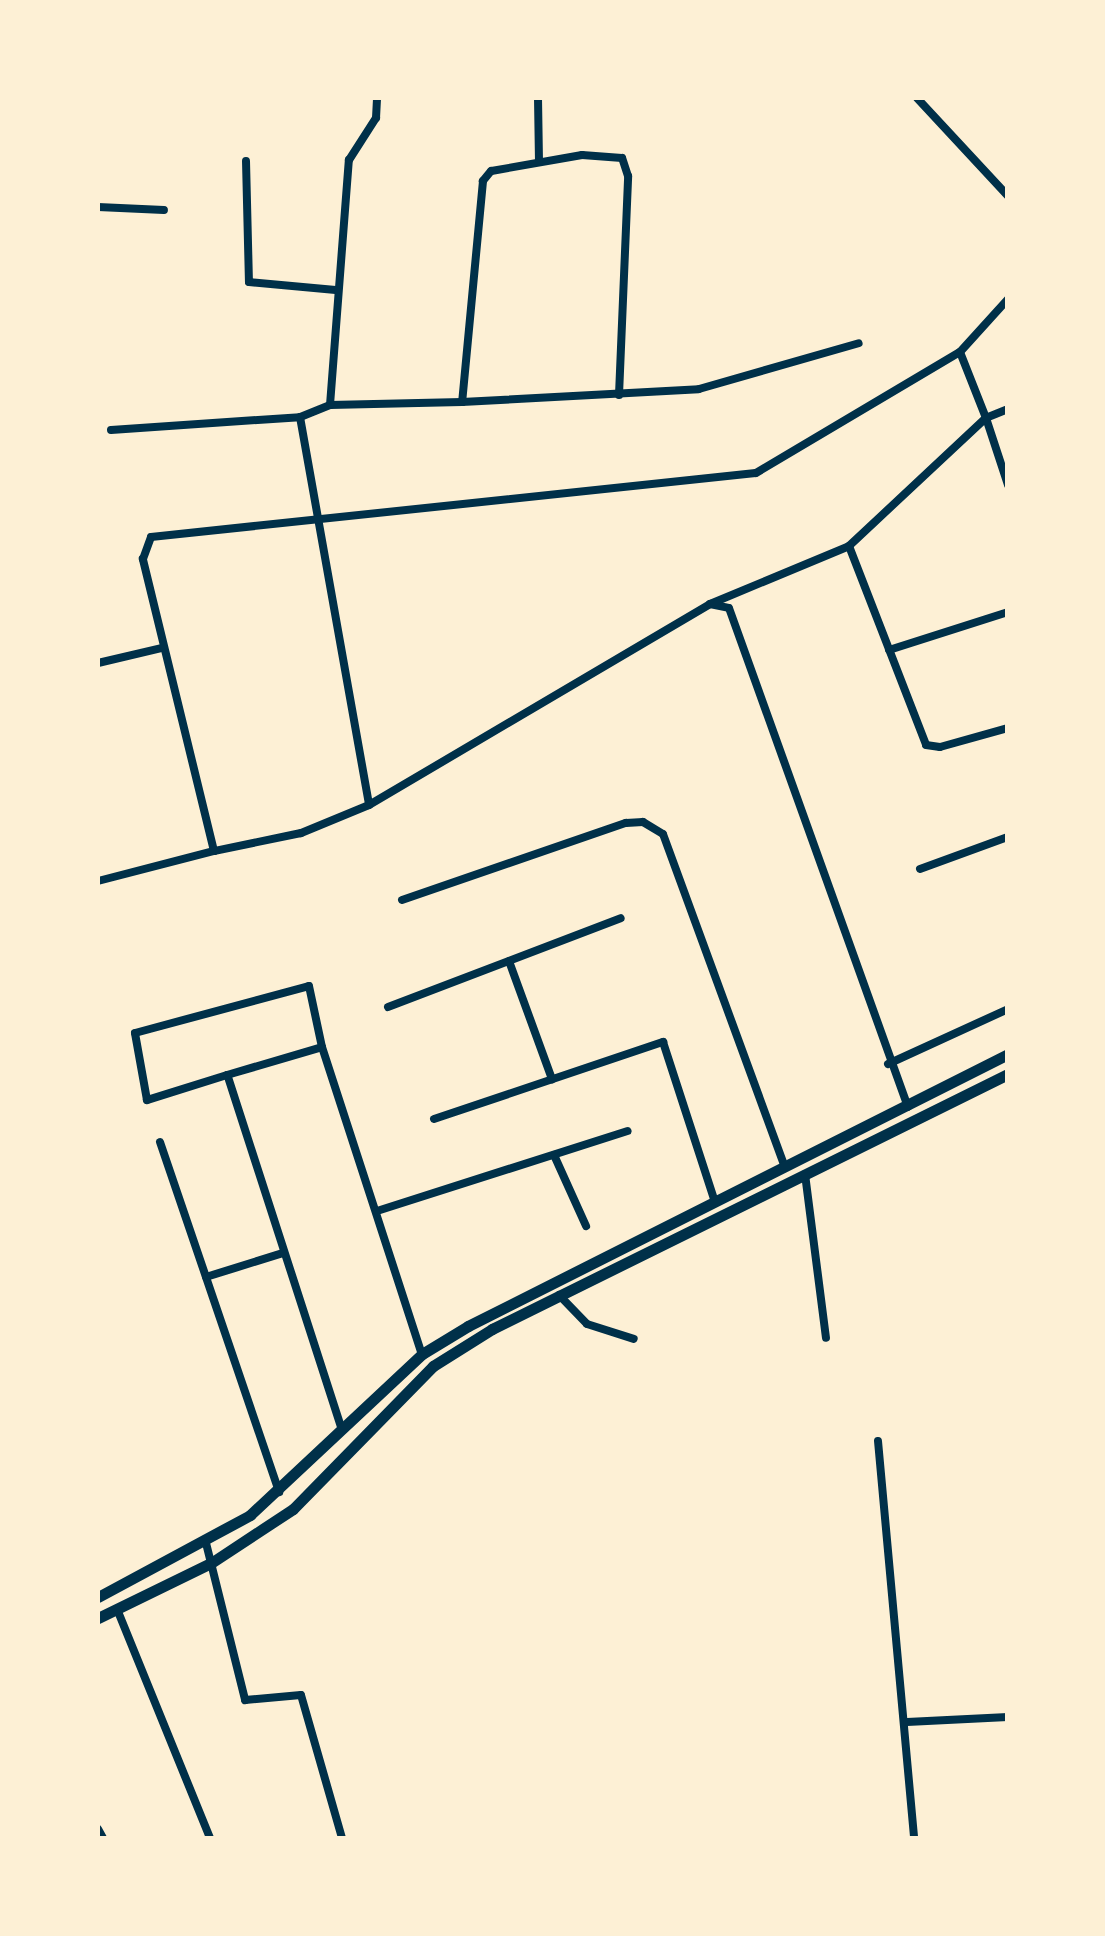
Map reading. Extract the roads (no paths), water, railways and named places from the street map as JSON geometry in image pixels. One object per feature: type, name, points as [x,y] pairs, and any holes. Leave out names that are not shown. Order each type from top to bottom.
[{"type":"main road","points":[[98,1598],[206,1543],[280,1492],[422,1354],[714,1199],[908,1107],[1008,1054]]},
{"type":"main road","points":[[98,1618],[211,1563],[294,1509],[433,1366],[559,1294],[1008,1074]]},
{"type":"street","points":[[330,406],[349,160],[376,118],[378,98]]},
{"type":"street","points":[[538,98],[539,162]]},
{"type":"street","points":[[917,98],[1008,196]]},
{"type":"street","points":[[462,402],[484,181],[491,171],[539,162],[614,156],[626,164],[628,272],[619,395]]},
{"type":"street","points":[[246,161],[249,282],[336,290]]},
{"type":"street","points":[[98,207],[164,210]]},
{"type":"street","points":[[214,850],[143,560],[150,538],[756,473],[960,352],[1008,299]]},
{"type":"street","points":[[110,430],[300,417],[330,406],[619,395],[735,383],[860,343]]},
{"type":"street","points":[[960,352],[1008,485]]},
{"type":"street","points":[[98,880],[214,850],[302,833],[369,805],[710,604],[849,546],[986,418],[1008,409]]},
{"type":"street","points":[[300,417],[315,519],[369,805]]},
{"type":"street","points":[[849,546],[926,745],[1008,728]]},
{"type":"street","points":[[710,604],[730,608],[888,1064],[908,1107]]},
{"type":"street","points":[[889,650],[1008,612]]},
{"type":"street","points":[[98,663],[162,648]]},
{"type":"street","points":[[402,900],[626,823],[643,822],[663,834],[784,1164]]},
{"type":"street","points":[[920,869],[1008,838]]},
{"type":"street","points":[[388,1007],[622,918]]},
{"type":"street","points":[[509,961],[552,1079]]},
{"type":"street","points":[[322,1047],[147,1100],[136,1034],[309,986],[322,1047],[422,1354]]},
{"type":"street","points":[[888,1064],[1008,1009]]},
{"type":"street","points":[[434,1119],[662,1042],[714,1199]]},
{"type":"street","points":[[227,1075],[342,1431]]},
{"type":"street","points":[[377,1211],[628,1131]]},
{"type":"street","points":[[160,1142],[280,1492]]},
{"type":"street","points":[[554,1155],[586,1226]]},
{"type":"street","points":[[805,1174],[826,1338]]},
{"type":"street","points":[[206,1277],[284,1254]]},
{"type":"street","points":[[549,1284],[588,1324],[634,1339]]},
{"type":"street","points":[[878,1441],[907,1722],[914,1838]]},
{"type":"street","points":[[206,1543],[245,1700],[302,1695],[342,1838]]},
{"type":"street","points":[[117,1609],[210,1838]]},
{"type":"street","points":[[907,1722],[1008,1717]]},
{"type":"street","points":[[98,1829],[103,1838]]}]
